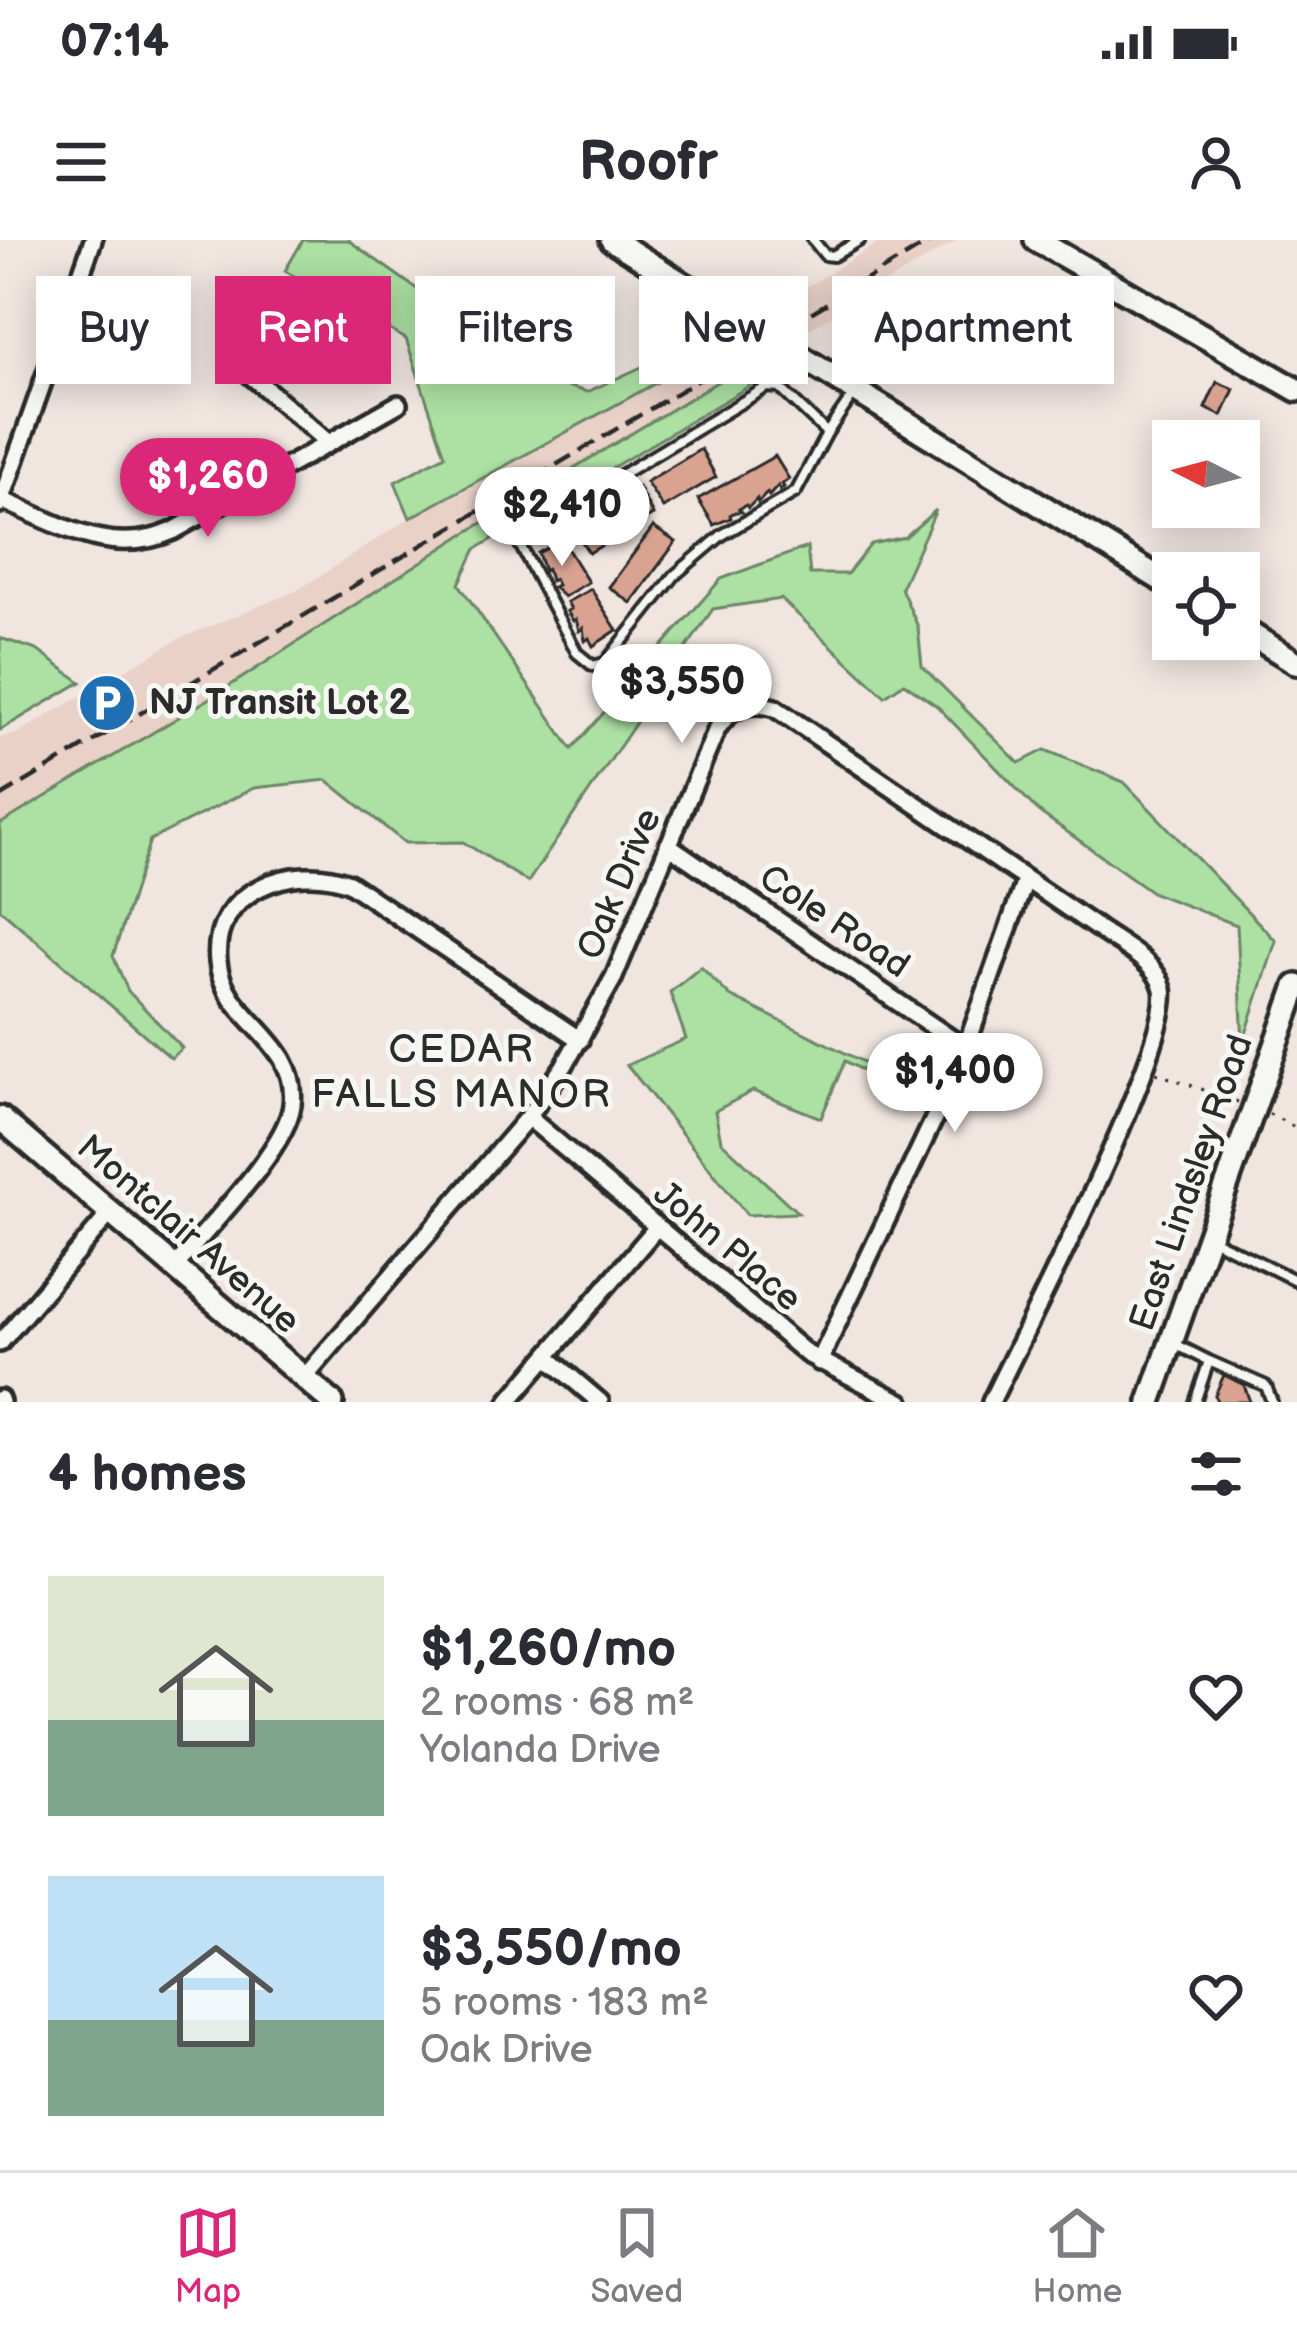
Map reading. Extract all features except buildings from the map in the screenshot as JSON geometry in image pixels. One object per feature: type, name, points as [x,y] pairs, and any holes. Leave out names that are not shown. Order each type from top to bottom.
[{"type":"street","points":[[93,240],[1,502],[106,542],[143,542],[173,531],[398,404]]},
{"type":"street","points":[[612,240],[1152,573]]},
{"type":"street","points":[[1036,240],[1297,390]]},
{"type":"street","points":[[260,384],[326,441]]},
{"type":"street","points":[[1260,640],[1297,663]]},
{"type":"street","name":"Oak Drive","points":[[304,1378],[528,1117],[580,1040],[614,977],[720,724],[732,711],[758,704],[775,708],[1146,962],[1157,976],[1163,1003],[1143,1069],[1110,1151],[991,1402]]},
{"type":"street","name":"Cole Road","points":[[668,845],[966,1049]]},
{"type":"street","points":[[174,1268],[276,1144],[290,1115],[291,1080],[283,1056],[232,997],[218,961],[219,939],[228,917],[258,888],[297,874],[350,883],[580,1040]]},
{"type":"street","points":[[819,1362],[966,1049],[1024,881]]},
{"type":"street","name":"East Lindsley Road","points":[[1150,1402],[1297,986]]},
{"type":"street","name":"John Place","points":[[528,1117],[819,1362],[901,1402]]},
{"type":"street","name":"Montclair Avenue","points":[[0,1118],[332,1402]]},
{"type":"street","points":[[0,1343],[112,1211]]},
{"type":"street","points":[[508,1402],[657,1227]]},
{"type":"street","points":[[547,1357],[600,1402]]},
{"type":"lane","points":[[813,240],[825,255],[833,256],[860,240]]},
{"type":"lane","points":[[827,433],[780,388],[767,386],[525,533],[520,544],[577,653],[593,666],[605,662],[675,575],[722,536],[796,492],[856,391]]},
{"type":"lane","points":[[1208,1237],[1297,1281]]},
{"type":"lane","points":[[1171,1342],[1266,1386],[1272,1402]]},
{"type":"lane","points":[[1195,1402],[1209,1360]]},
{"type":"path","points":[[1143,1069],[1297,1128]]},
{"type":"shaded area","points":[[883,240],[958,240],[898,276],[832,276],[832,315],[808,329],[808,286]]},
{"type":"shaded area","points":[[654,384],[716,384],[461,536],[214,696],[0,824],[0,738],[16,734],[179,639],[298,590],[410,518]]},
{"type":"green space","points":[[303,240],[348,240],[415,288],[415,366],[406,339],[391,331],[391,276],[294,276],[285,271]]},
{"type":"green space","points":[[639,368],[639,384],[654,384],[410,518],[395,482],[445,455],[421,384],[559,384],[587,392],[615,384],[615,379]]},
{"type":"green space","points":[[714,384],[753,384],[476,549],[459,584],[572,749],[721,579],[807,547],[810,574],[847,574],[871,544],[905,537],[936,510],[901,588],[918,627],[922,666],[1019,763],[1045,750],[1124,782],[1276,941],[1243,1043],[1237,925],[1153,893],[1038,811],[937,706],[904,683],[885,696],[781,599],[713,609],[528,882],[463,842],[405,843],[327,780],[254,788],[150,840],[113,956],[128,991],[182,1048],[171,1058],[0,909],[0,824],[214,696],[461,536]]},
{"type":"green space","points":[[0,638],[37,650],[81,682],[0,730]]},
{"type":"green space","points":[[701,967],[730,996],[924,1092],[918,1102],[845,1061],[821,1118],[753,1091],[715,1111],[721,1141],[798,1213],[747,1215],[627,1065],[686,1039],[670,992]]},
{"type":"railway","points":[[0,797],[933,240]]},
{"type":"place","name":"NJ Transit Lot 2","points":[[107,703]]},
{"type":"district","name":"CEDAR FALLS MANOR","points":[[462,1072]]}]
